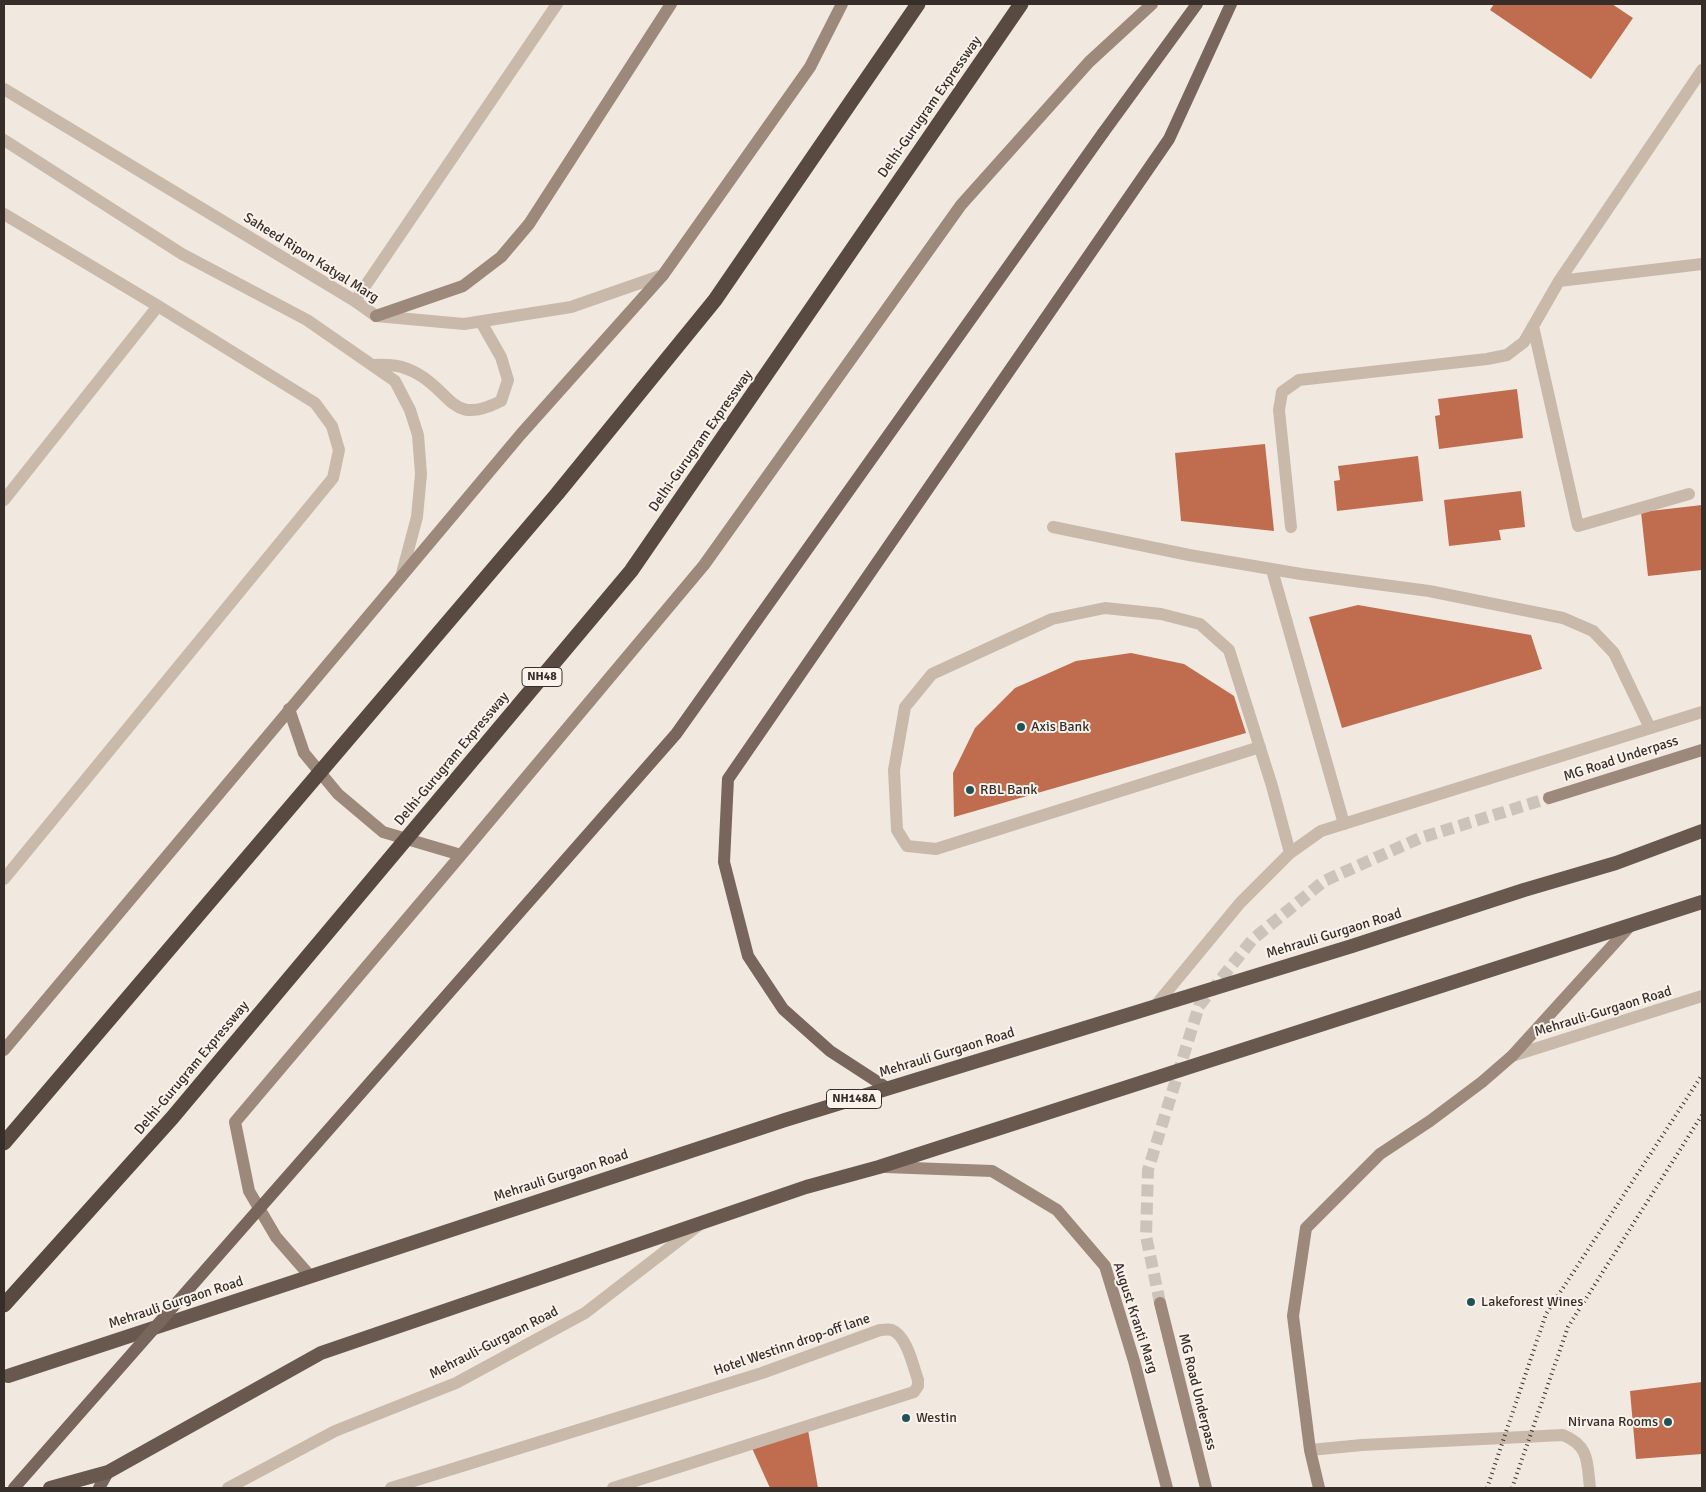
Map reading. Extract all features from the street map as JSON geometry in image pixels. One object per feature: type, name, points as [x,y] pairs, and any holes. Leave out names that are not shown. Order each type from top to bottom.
[{"type":"highway","points":[[4,1143],[551,501],[715,300],[918,4]]},
{"type":"highway","name":"Delhi-Gurugram Expressway","points":[[4,1305],[172,1118],[631,571],[1021,4]]},
{"type":"highway","name":"Mehrauli Gurgaon Road","points":[[6,1377],[785,1120],[1616,863],[1702,831]]},
{"type":"highway","points":[[50,1488],[108,1472],[321,1353],[806,1188],[879,1167],[1702,902]]},
{"type":"main road","points":[[376,316],[463,286],[501,257],[529,224],[671,4]]},
{"type":"main road","points":[[4,1050],[521,434],[663,275],[810,67],[842,4]]},
{"type":"main road","points":[[310,1276],[276,1237],[249,1192],[235,1122],[704,564],[961,205],[1089,62],[1152,4]]},
{"type":"main road","points":[[14,1488],[676,734],[1103,133],[1197,4]]},
{"type":"main road","points":[[887,1088],[830,1051],[783,1009],[748,956],[724,862],[728,779],[1169,139],[1231,4]]},
{"type":"main road","points":[[289,709],[304,753],[338,794],[383,832],[461,855]]},
{"type":"main road","name":"MG Road Underpass","points":[[1549,798],[1702,750]]},
{"type":"main road","points":[[1319,1488],[1310,1450],[1293,1316],[1306,1228],[1380,1154],[1430,1121],[1482,1082],[1512,1056],[1631,925]]},
{"type":"main road","name":"August Kranti Marg","points":[[879,1167],[992,1171],[1057,1210],[1105,1266],[1134,1361],[1167,1488]]},
{"type":"main road","name":"MG Road Underpass","points":[[1160,1303],[1206,1488]]},
{"type":"main road","points":[[99,1488],[108,1472]]},
{"type":"street","points":[[355,301],[557,4]]},
{"type":"street","points":[[1291,527],[1279,410],[1282,392],[1299,380],[1487,359],[1507,355],[1524,342],[1559,281],[1702,70]]},
{"type":"street","name":"Saheed Ripon Katyal Marg","points":[[4,89],[355,301],[376,316],[464,324],[481,322],[571,307],[663,275]]},
{"type":"street","points":[[4,140],[182,254],[307,320],[395,381],[410,410],[418,435],[421,474],[417,517],[401,577]]},
{"type":"street","points":[[4,214],[315,403],[332,426],[339,450],[333,478],[4,879]]},
{"type":"street","points":[[1559,281],[1702,264]]},
{"type":"street","points":[[4,500],[158,306]]},
{"type":"street","points":[[372,365],[393,364],[417,373],[450,403],[465,411],[485,409],[500,400],[508,380],[501,357],[481,322]]},
{"type":"street","points":[[1533,326],[1578,526],[1689,494]]},
{"type":"street","points":[[1053,527],[1272,570],[1429,591],[1563,618],[1594,631],[1614,653],[1650,728]]},
{"type":"street","points":[[1272,570],[1344,824]]},
{"type":"street","points":[[1260,747],[936,849],[907,846],[897,830],[894,770],[905,707],[932,674],[1052,619],[1105,608],[1160,614],[1200,624],[1229,650],[1260,747],[1290,853]]},
{"type":"street","points":[[1155,1006],[1240,903],[1290,853],[1321,831],[1702,712]]},
{"type":"street","name":"Mehrauli-Gurgaon Road","points":[[1512,1056],[1702,996]]},
{"type":"street","name":"Mehrauli-Gurgaon Road","points":[[228,1488],[335,1432],[456,1383],[585,1313],[704,1222]]},
{"type":"street","name":"Hotel Westinn drop-off lane","points":[[391,1488],[762,1373],[880,1330],[890,1329],[903,1339],[918,1380],[918,1386],[914,1392],[613,1488]]},
{"type":"street","points":[[1310,1450],[1362,1445],[1563,1435],[1573,1439],[1583,1448],[1590,1488]]},
{"type":"building","points":[[1494,4],[1612,4],[1633,18],[1591,79],[1490,10]]},
{"type":"building","points":[[1517,389],[1523,438],[1439,449],[1435,416],[1440,415],[1438,399]]},
{"type":"building","points":[[1265,444],[1274,531],[1181,521],[1175,453]]},
{"type":"building","points":[[1418,456],[1423,501],[1337,511],[1334,481],[1340,480],[1338,466]]},
{"type":"building","points":[[1521,491],[1525,527],[1499,530],[1501,540],[1449,546],[1444,500]]},
{"type":"building","points":[[1702,505],[1702,570],[1648,576],[1641,512]]},
{"type":"building","points":[[1358,605],[1531,635],[1542,669],[1342,728],[1309,617]]},
{"type":"building","points":[[1131,653],[1184,664],[1234,696],[1246,733],[954,817],[953,773],[975,728],[1015,688],[1076,661]]},
{"type":"building","name":"Nirvana Rooms","points":[[1702,1382],[1702,1454],[1636,1459],[1630,1391]]},
{"type":"building","points":[[808,1430],[818,1488],[770,1488],[751,1446]]},
{"type":"tunnel","points":[[1160,1303],[1146,1236],[1148,1170],[1199,1006],[1253,939],[1324,881],[1420,838],[1549,798]]},
{"type":"railway","points":[[1487,1488],[1546,1314],[1702,1075]]},
{"type":"railway","points":[[1512,1488],[1568,1327],[1702,1115]]},
{"type":"place","name":"Axis Bank","points":[[1021,727]]},
{"type":"place","name":"RBL Bank","points":[[970,790]]},
{"type":"place","name":"Lakeforest Wines","points":[[1471,1302]]},
{"type":"place","name":"Westin","points":[[906,1418]]},
{"type":"place","name":"Nirvana Rooms","points":[[1668,1422]]}]
